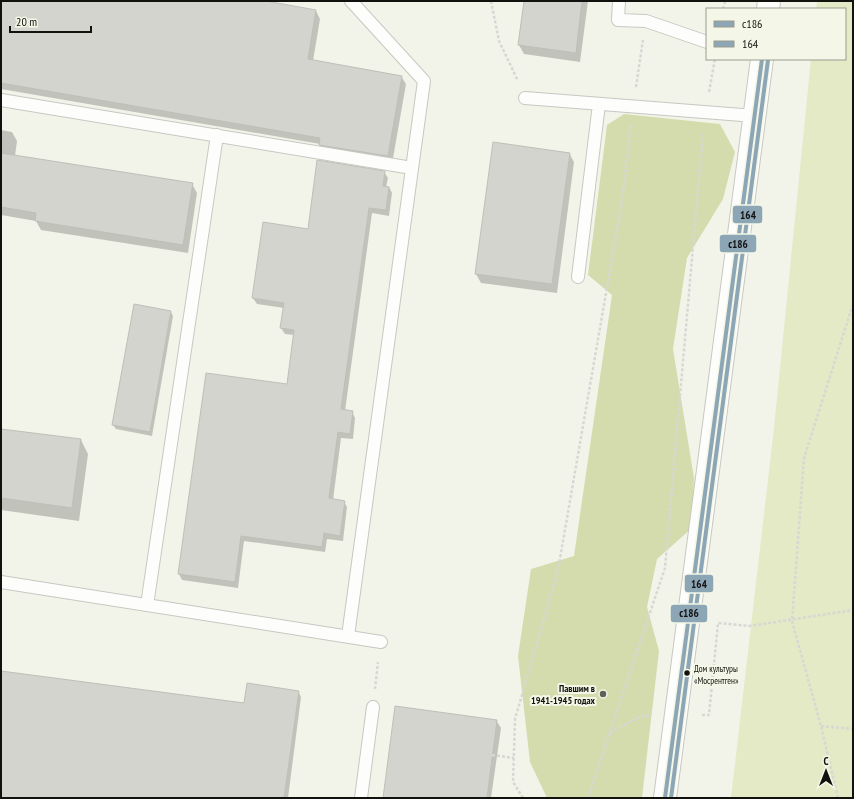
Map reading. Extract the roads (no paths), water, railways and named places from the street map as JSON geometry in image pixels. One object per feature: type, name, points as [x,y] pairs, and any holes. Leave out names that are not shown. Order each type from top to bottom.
[{"type":"street","points":[[665,798],[762,60]]},
{"type":"lane","points":[[348,636],[424,81],[351,1]]},
{"type":"lane","points":[[620,1],[618,20],[646,21],[706,42]]},
{"type":"lane","points":[[525,98],[755,116]]},
{"type":"lane","points":[[1,100],[412,168]]},
{"type":"lane","points":[[578,277],[599,104]]},
{"type":"lane","points":[[147,605],[216,135]]},
{"type":"lane","points":[[1,582],[381,642]]},
{"type":"lane","points":[[361,798],[373,707]]},
{"type":"place","name":"Дом культуры «Мосрентген»","points":[[687,673]]},
{"type":"place","name":"Павшим в 1941-1945 годах","points":[[603,694]]}]
